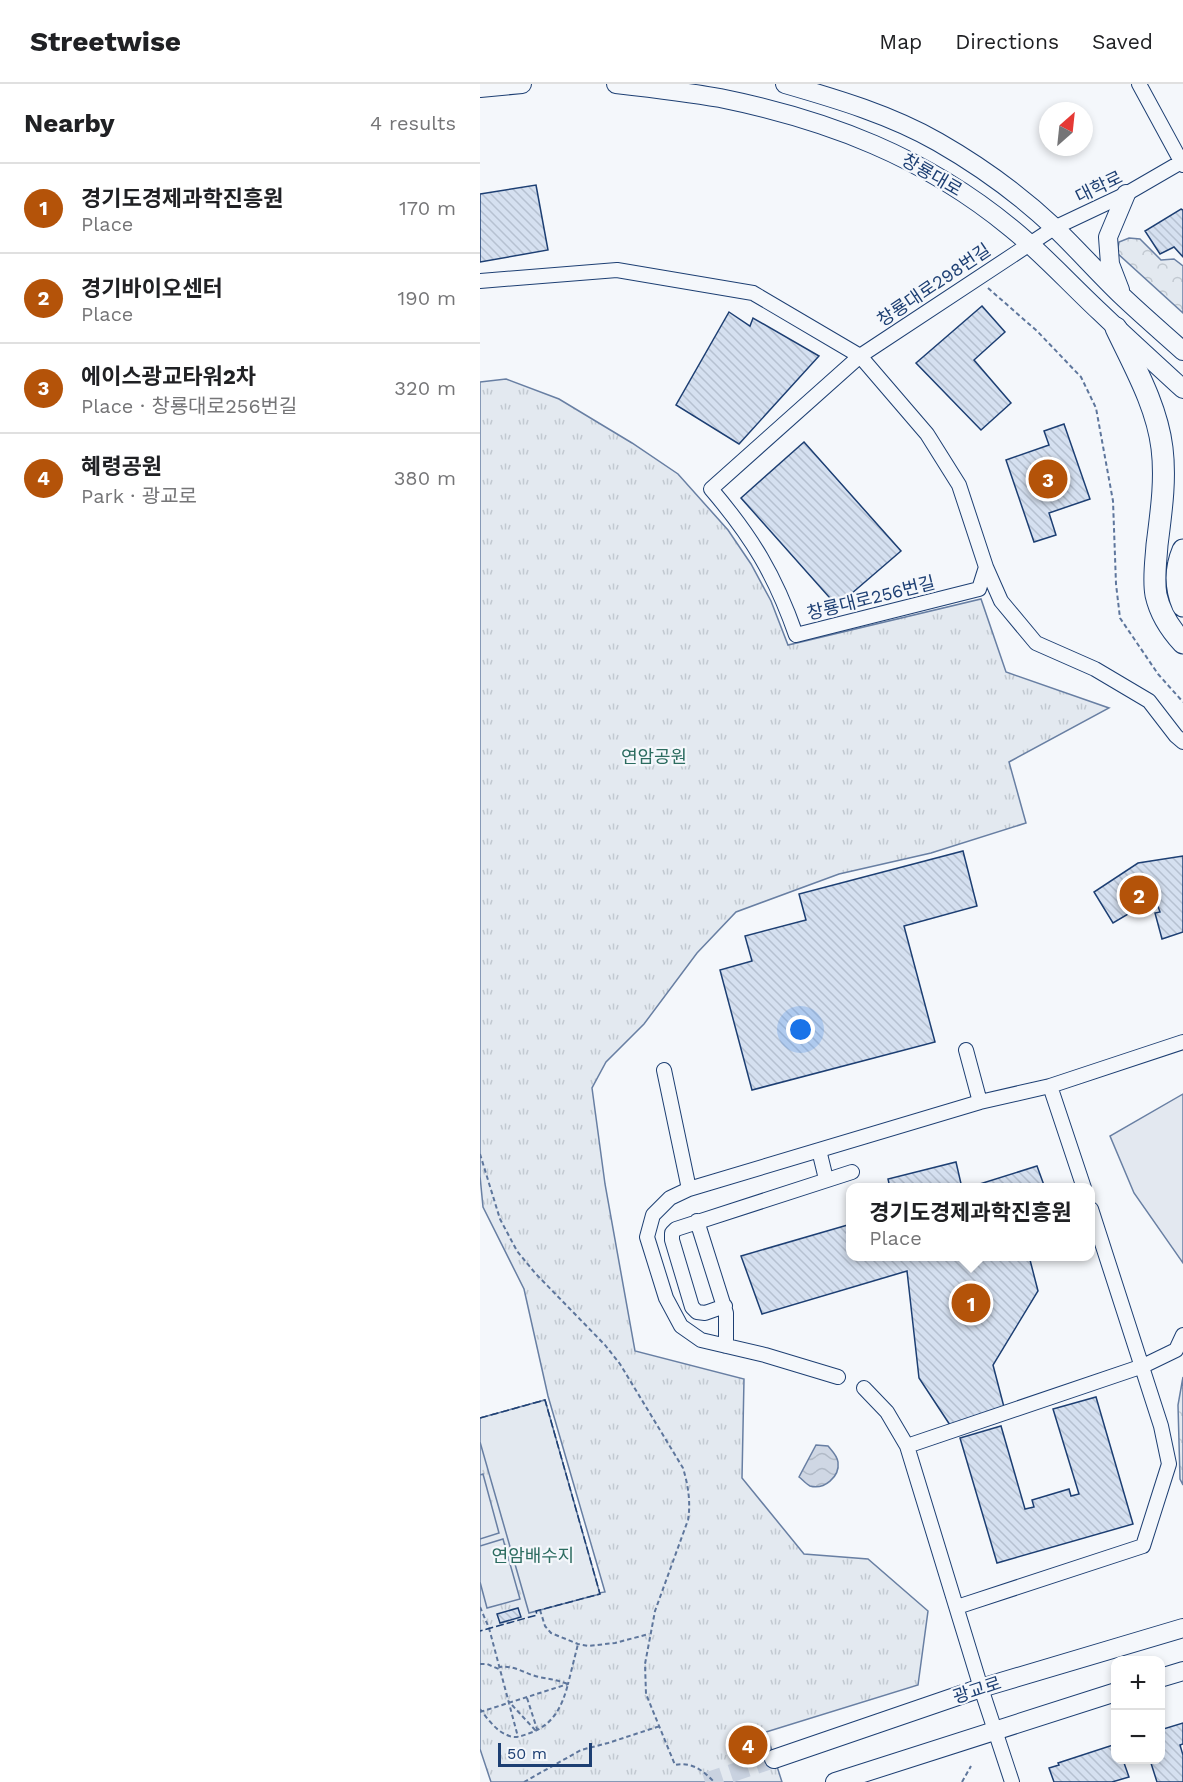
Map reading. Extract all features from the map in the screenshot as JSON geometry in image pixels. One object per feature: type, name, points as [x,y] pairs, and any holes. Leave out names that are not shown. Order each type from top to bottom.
[{"type":"highway","points":[[1116,328],[1149,403],[1162,444],[1163,486],[1155,590],[1162,611],[1173,632],[1183,643]]},
{"type":"highway","points":[[1183,550],[1176,576],[1179,597],[1183,606]]},
{"type":"main road","points":[[480,88],[522,84]]},
{"type":"main road","name":"창룡대로","points":[[616,84],[719,98],[800,118],[882,147],[939,178],[987,209],[1029,243],[1116,328],[1183,389]]},
{"type":"main road","name":"창룡대로","points":[[785,84],[879,114],[910,127],[937,141],[1002,184],[1054,228],[1123,297],[1183,351]]},
{"type":"main road","points":[[1123,297],[1110,264],[1108,237],[1126,194]]},
{"type":"main road","name":"광교로","points":[[774,1759],[981,1688],[1183,1628]]},
{"type":"main road","points":[[1165,1677],[1183,1671]]},
{"type":"main road","points":[[835,1782],[1111,1694]]},
{"type":"street","points":[[1139,84],[1182,163]]},
{"type":"street","name":"대학로","points":[[1029,243],[1182,163]]},
{"type":"street","name":"창룡대로298번길","points":[[860,356],[1029,243]]},
{"type":"street","points":[[480,281],[617,270],[753,293],[860,356],[927,434],[959,485],[986,567],[1001,601],[1036,643],[1095,669],[1149,701],[1183,742]]},
{"type":"street","name":"창룡대로256번길","points":[[860,356],[711,489],[735,516],[768,566],[796,635],[978,590],[986,567]]},
{"type":"street","points":[[838,1377],[765,1355],[701,1340],[681,1326],[666,1298],[647,1238],[652,1215],[670,1198],[689,1189],[980,1102],[1050,1086],[1183,1042]]},
{"type":"street","points":[[966,1050],[980,1102]]},
{"type":"street","points":[[663,1070],[689,1189]]},
{"type":"street","points":[[1050,1086],[1082,1183]]},
{"type":"street","points":[[819,1150],[826,1179]]},
{"type":"street","points":[[725,1306],[705,1313],[697,1312],[692,1307],[672,1233],[676,1229],[697,1221],[852,1172]]},
{"type":"street","points":[[697,1221],[725,1306],[726,1346]]},
{"type":"street","points":[[957,1607],[1143,1546],[1169,1464],[1161,1426],[1143,1366],[1095,1221]]},
{"type":"street","points":[[907,1446],[1143,1366],[1176,1350],[1183,1335]]},
{"type":"street","points":[[864,1388],[887,1412],[907,1446],[1012,1782]]},
{"type":"path","points":[[977,278],[1037,331],[1081,377],[1096,408],[1113,501],[1116,584],[1120,618],[1158,674],[1183,702]]},
{"type":"path","points":[[480,1154],[500,1219],[517,1251],[620,1364],[683,1468],[690,1508],[649,1635],[645,1664],[646,1694],[675,1764],[682,1763],[703,1770],[714,1782]]},
{"type":"path","points":[[480,1607],[501,1668],[518,1737]]},
{"type":"path","points":[[540,1610],[550,1633],[578,1644],[588,1646],[615,1643],[649,1635]]},
{"type":"path","points":[[568,1684],[481,1711],[509,1737],[518,1737],[537,1731],[552,1720],[560,1710],[568,1684],[578,1644]]},
{"type":"path","points":[[480,1664],[501,1668],[508,1666],[568,1684]]},
{"type":"path","points":[[526,1698],[537,1731]]},
{"type":"path","points":[[510,1703],[537,1731]]},
{"type":"path","points":[[524,1782],[581,1750],[660,1726]]},
{"type":"path","points":[[963,1782],[971,1766]]},
{"type":"green space","points":[[1129,238],[1140,239],[1161,260],[1174,259],[1183,266],[1183,313],[1117,253],[1119,242]]},
{"type":"green space","name":"연암공원","points":[[506,379],[559,399],[678,474],[728,530],[751,564],[771,601],[788,645],[981,599],[1006,672],[1109,708],[1009,762],[1026,823],[931,853],[839,874],[736,912],[697,953],[644,1024],[606,1062],[592,1088],[605,1184],[635,1351],[744,1379],[742,1478],[804,1554],[868,1559],[928,1611],[918,1685],[766,1732],[782,1782],[491,1782],[480,1749],[480,1418],[545,1400],[599,1593],[605,1592],[548,1396],[524,1289],[483,1207],[480,1176],[480,382]]},
{"type":"green space","points":[[1183,1377],[1183,1485],[1180,1479],[1178,1405]]},
{"type":"green space","name":"연암배수지","points":[[545,1400],[600,1594],[529,1613],[480,1442],[480,1418]]},
{"type":"green space","points":[[483,1474],[499,1533],[480,1539],[480,1475]]},
{"type":"green space","points":[[503,1539],[520,1599],[487,1608],[480,1582],[480,1546]]},
{"type":"shaded area","points":[[1183,1094],[1183,1263],[1134,1193],[1110,1136]]},
{"type":"water","points":[[816,1445],[828,1446],[837,1457],[838,1468],[830,1481],[815,1487],[810,1486],[799,1477]]},
{"type":"building","points":[[536,185],[548,250],[480,262],[480,194]]},
{"type":"building","points":[[1181,209],[1183,210],[1183,257],[1174,247],[1160,254],[1145,231]]},
{"type":"building","points":[[982,306],[1005,332],[974,360],[1011,403],[981,430],[916,363]]},
{"type":"building","points":[[729,312],[750,326],[753,318],[819,356],[739,444],[676,405]]},
{"type":"building","points":[[1064,424],[1090,499],[1049,513],[1056,535],[1034,542],[1006,460],[1049,445],[1044,431]]},
{"type":"building","points":[[804,442],[901,551],[837,606],[741,498]]},
{"type":"building","points":[[963,851],[977,906],[904,926],[935,1042],[752,1090],[720,970],[752,961],[745,936],[806,920],[799,894]]},
{"type":"building","points":[[1183,856],[1183,932],[1162,939],[1155,913],[1160,912],[1155,898],[1113,923],[1094,892],[1138,863]]},
{"type":"building","points":[[956,1162],[961,1183],[889,1183],[888,1179]]},
{"type":"building","points":[[1037,1166],[1043,1183],[983,1183]]},
{"type":"building","points":[[846,1225],[846,1261],[1030,1261],[1038,1291],[993,1365],[1004,1407],[950,1425],[919,1378],[907,1271],[762,1314],[741,1256]]},
{"type":"building","points":[[1096,1397],[1133,1524],[997,1563],[960,1438],[1001,1426],[1025,1509],[1034,1507],[1032,1500],[1069,1489],[1071,1496],[1079,1494],[1053,1409]]},
{"type":"building","points":[[518,1608],[521,1617],[500,1623],[497,1614]]},
{"type":"building","points":[[1183,1723],[1183,1744],[1180,1745],[1183,1755],[1183,1782],[1157,1782],[1151,1764],[1165,1764],[1165,1728]]},
{"type":"building","points":[[1111,1746],[1111,1764],[1124,1764],[1129,1777],[1112,1782],[1054,1782],[1049,1768],[1059,1765],[1058,1763]]},
{"type":"tunnel","points":[[705,1782],[774,1759]]},
{"type":"fence","points":[[480,1418],[545,1400],[600,1594],[536,1611],[537,1615],[480,1631]]},
{"type":"place","name":"에이스광교타워2차","points":[[1048,479]]},
{"type":"place","name":"경기바이오센터","points":[[1139,895]]},
{"type":"place","name":"경기도경제과학진흥원","points":[[971,1303]]},
{"type":"place","name":"혜령공원","points":[[748,1745]]}]
